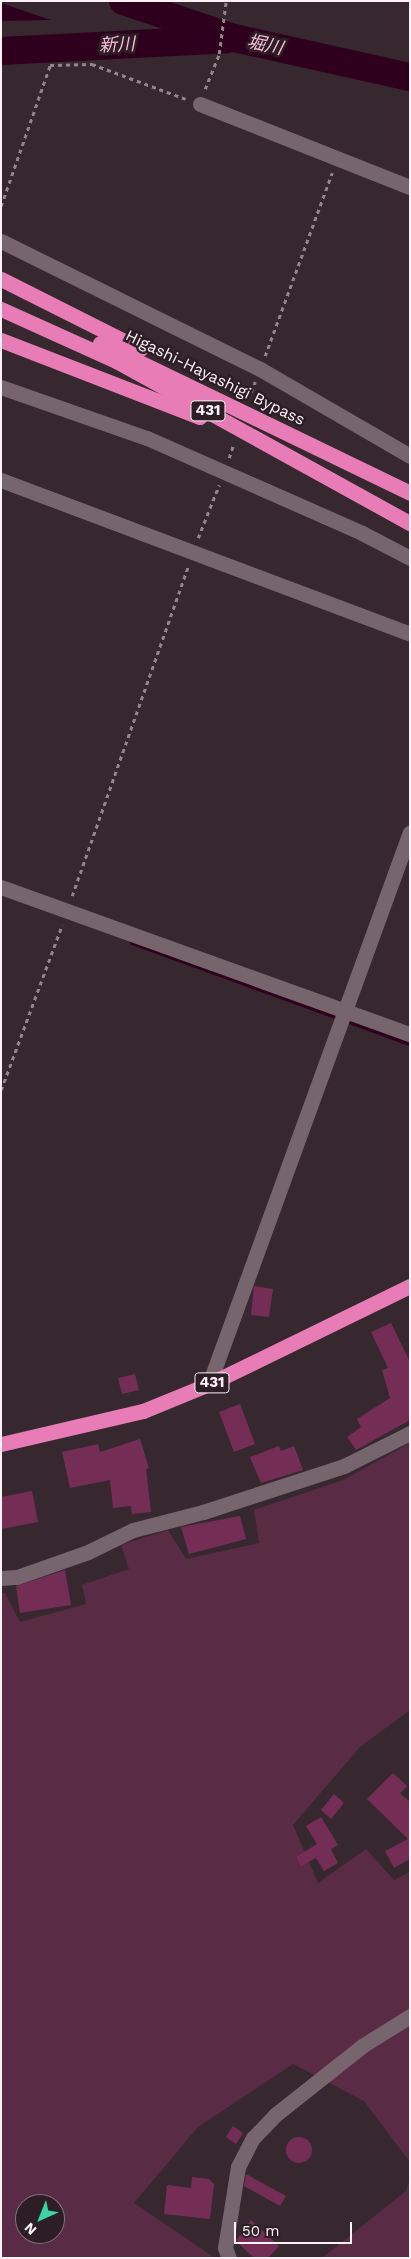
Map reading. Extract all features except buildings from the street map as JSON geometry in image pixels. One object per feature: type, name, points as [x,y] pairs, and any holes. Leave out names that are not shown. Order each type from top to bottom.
[{"type":"highway","points":[[1,279],[257,406],[286,431]]},
{"type":"highway","name":"Higashi-Hayashigi Bypass","points":[[1,304],[121,352],[410,493]]},
{"type":"highway","name":"Higashi-Hayashigi Bypass","points":[[1,309],[116,361],[410,524]]},
{"type":"highway","points":[[1,340],[212,421],[328,478]]},
{"type":"highway","name":"431","points":[[1,1444],[143,1411],[209,1384],[410,1286]]},
{"type":"street","points":[[200,104],[336,161],[410,187]]},
{"type":"street","points":[[1,241],[260,369],[410,456]]},
{"type":"street","points":[[1,386],[147,438],[362,532],[410,558]]},
{"type":"street","points":[[1,480],[410,634]]},
{"type":"street","points":[[209,1384],[410,832]]},
{"type":"street","points":[[1,887],[410,1034]]},
{"type":"street","points":[[1,1578],[17,1577],[88,1552],[133,1530],[203,1512],[344,1466],[410,1433]]},
{"type":"street","points":[[230,2258],[225,2248],[238,2167],[254,2138],[275,2115],[362,2046],[410,2016]]},
{"type":"path","points":[[1,206],[50,65],[92,64],[200,104],[219,54],[226,1]]},
{"type":"path","points":[[251,392],[336,161]]},
{"type":"path","points":[[227,464],[234,446]]},
{"type":"path","points":[[1,1090],[67,911],[192,553],[220,482]]},
{"type":"shaded area","points":[[1,3],[51,20],[1,21]]},
{"type":"shaded area","points":[[410,1443],[410,1710],[360,1747],[293,1825],[318,1883],[366,1849],[394,1880],[410,1872],[410,2162],[364,2101],[293,2064],[198,2127],[134,2203],[215,2258],[1,2258],[1,1593],[5,1593],[20,1622],[86,1604],[82,1585],[129,1569],[121,1545],[168,1530],[186,1559],[259,1543],[254,1510],[343,1480]]},
{"type":"shaded area","points":[[410,2178],[410,2258],[322,2258],[406,2191]]},
{"type":"waterway","name":"堀川","points":[[123,1],[234,38],[410,77]]},
{"type":"waterway","name":"新川","points":[[1,51],[227,39]]},
{"type":"waterway","points":[[132,942],[410,1043]]}]
